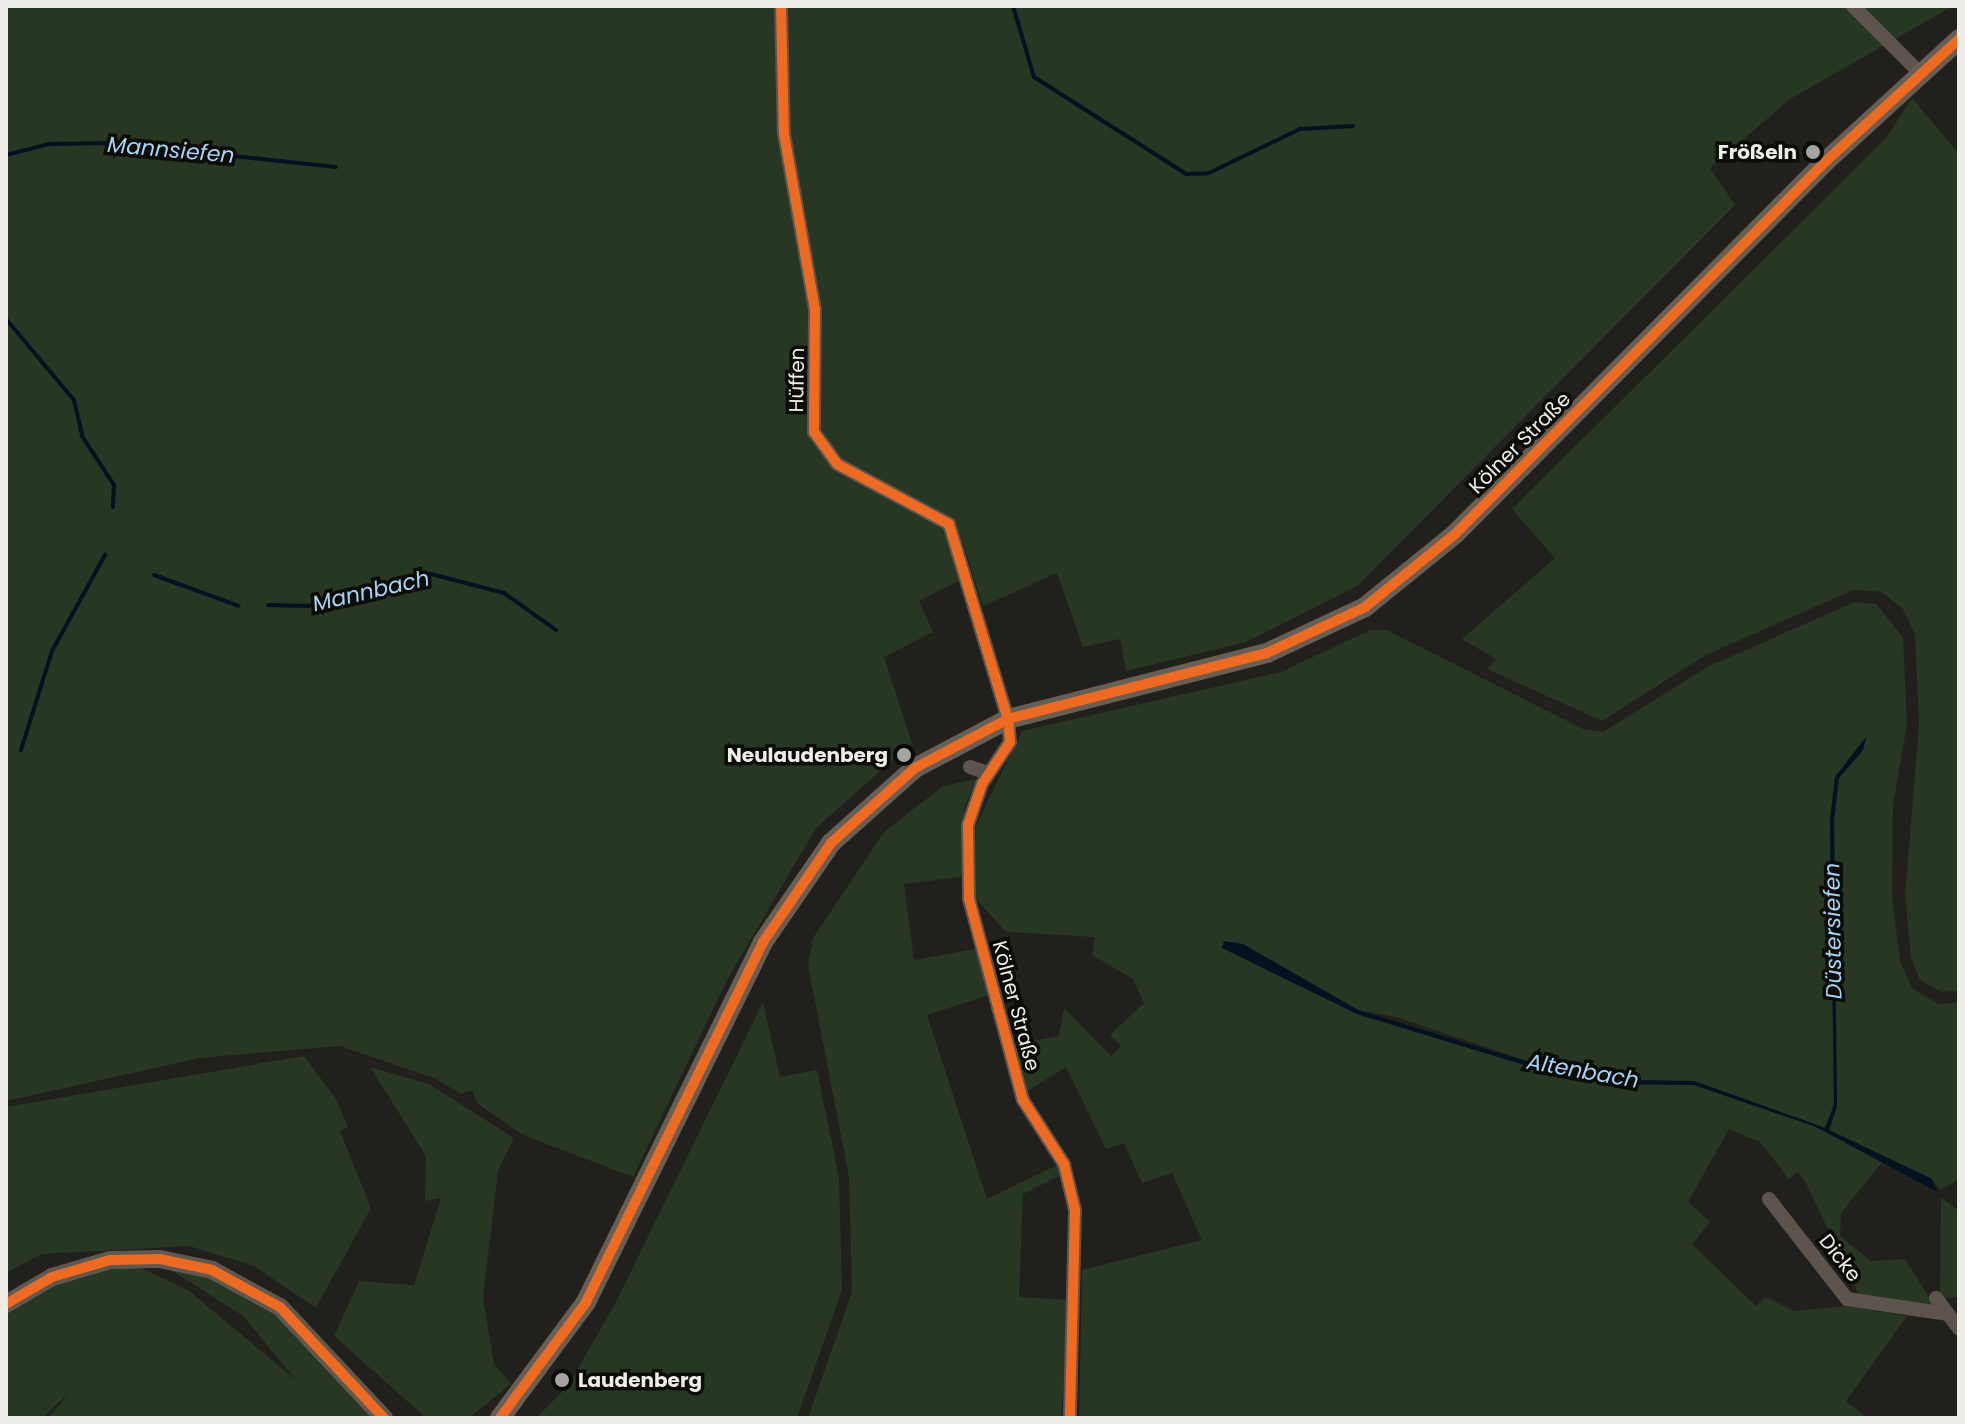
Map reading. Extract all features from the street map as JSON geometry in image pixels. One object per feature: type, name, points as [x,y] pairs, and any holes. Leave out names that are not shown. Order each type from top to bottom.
[{"type":"main road","name":"Kölner Straße","points":[[500,1418],[586,1302],[763,942],[831,843],[915,768],[1008,719],[1093,694],[1267,653],[1365,607],[1412,573],[1908,84],[1959,39]]},
{"type":"main road","points":[[6,1304],[52,1277],[110,1260],[160,1259],[212,1270],[280,1307],[385,1417]]},
{"type":"street","name":"Hüffen","points":[[781,6],[784,134],[815,310],[814,432],[837,464],[949,524],[1008,719]]},
{"type":"street","points":[[1853,6],[1908,84]]},
{"type":"street","name":"Kölner Straße","points":[[1008,719],[1010,742],[989,773],[968,825],[969,899],[1023,1100],[1064,1164],[1078,1229],[1070,1418]]},
{"type":"street","points":[[970,767],[989,773]]},
{"type":"street","name":"Dicke","points":[[1769,1199],[1847,1299],[1947,1314]]},
{"type":"street","points":[[1936,1298],[1959,1329]]},
{"type":"green space","points":[[6,6],[1953,6],[1790,99],[1710,168],[1735,205],[1357,586],[1246,642],[1126,671],[1120,639],[1083,647],[1057,573],[983,606],[959,531],[949,536],[964,578],[919,601],[933,632],[884,657],[912,743],[816,828],[726,982],[633,1177],[523,1135],[478,1104],[472,1090],[461,1094],[434,1078],[340,1046],[200,1058],[6,1101]]},
{"type":"green space","points":[[1912,98],[1959,154],[1959,991],[1941,992],[1920,980],[1911,958],[1905,895],[1919,725],[1915,634],[1903,609],[1881,592],[1853,590],[1704,656],[1602,721],[1487,669],[1496,659],[1462,639],[1555,558],[1512,509],[1886,138]]},
{"type":"green space","points":[[1855,602],[1876,604],[1903,637],[1907,724],[1893,805],[1892,895],[1900,961],[1912,988],[1938,1004],[1959,1002],[1959,1180],[1940,1190],[1932,1179],[1829,1130],[1837,1106],[1834,820],[1839,778],[1863,750],[1866,737],[1835,777],[1830,820],[1834,1104],[1826,1128],[1694,1081],[1621,1080],[1545,1067],[1396,1017],[1358,1010],[1242,944],[1223,947],[1357,1014],[1544,1071],[1620,1084],[1694,1085],[1814,1126],[1884,1160],[1841,1213],[1840,1236],[1871,1261],[1905,1259],[1934,1305],[1861,1299],[1798,1172],[1789,1179],[1760,1142],[1729,1129],[1688,1202],[1710,1222],[1692,1244],[1756,1306],[1766,1297],[1794,1311],[1846,1306],[1907,1316],[1846,1401],[1867,1418],[1079,1418],[1082,1270],[1202,1240],[1172,1173],[1142,1183],[1124,1143],[1106,1149],[1066,1067],[1026,1092],[1011,1045],[1059,1036],[1064,1008],[1111,1056],[1121,1046],[1110,1035],[1144,1003],[1133,979],[1092,955],[1095,937],[1006,932],[976,899],[976,825],[1022,731],[1281,672],[1370,630],[1386,630],[1583,729],[1603,732],[1709,666]]},
{"type":"green space","points":[[976,779],[965,807],[961,877],[904,884],[914,960],[976,949],[989,995],[927,1015],[987,1199],[1057,1165],[1061,1175],[1023,1194],[1019,1297],[1070,1300],[1061,1418],[808,1418],[852,1292],[849,1177],[808,965],[813,938],[884,832],[943,786]]},
{"type":"green space","points":[[763,1002],[780,1077],[817,1070],[839,1178],[842,1290],[797,1418],[536,1418],[568,1386],[616,1302]]},
{"type":"green space","points":[[304,1056],[336,1099],[348,1127],[340,1131],[371,1208],[316,1308],[254,1266],[189,1246],[42,1254],[6,1273],[6,1107]]},
{"type":"green space","points":[[370,1067],[429,1084],[514,1138],[498,1171],[483,1298],[494,1364],[511,1384],[469,1418],[425,1417],[334,1336],[359,1281],[414,1285],[441,1198],[425,1201],[426,1156]]},
{"type":"green space","points":[[1941,1197],[1959,1211],[1959,1297],[1940,1299]]},
{"type":"green space","points":[[165,1266],[211,1276],[283,1319],[374,1418],[48,1418],[70,1392],[42,1418],[6,1418],[6,1312],[46,1287],[107,1268],[141,1268],[188,1290],[296,1380],[243,1316]]},
{"type":"water","name":"Düstersiefen","points":[[1866,737],[1863,750],[1839,778],[1834,820],[1837,1106],[1829,1130],[1932,1179],[1937,1192],[1814,1126],[1694,1085],[1620,1084],[1544,1071],[1357,1014],[1222,948],[1224,941],[1243,944],[1358,1010],[1545,1067],[1621,1080],[1694,1081],[1825,1128],[1834,1105],[1830,820],[1835,777]]},
{"type":"waterway","points":[[1013,6],[1034,77],[1186,174],[1209,173],[1300,129],[1353,126]]},
{"type":"waterway","name":"Mannsiefen","points":[[6,155],[49,144],[114,143],[336,167]]},
{"type":"waterway","name":"Mannbach","points":[[6,319],[74,400],[82,436],[114,485],[113,507]]},
{"type":"waterway","points":[[21,750],[52,651],[105,555]]},
{"type":"waterway","name":"Mannbach","points":[[268,605],[308,606],[431,574],[504,593],[556,630]]},
{"type":"waterway","name":"Mannbach","points":[[154,575],[239,606]]},
{"type":"cycle path","points":[[781,6],[784,134],[815,310],[814,432],[837,464],[949,524],[1008,719],[1010,742],[982,784],[968,825],[969,899],[1023,1100],[1064,1164],[1075,1210],[1070,1418]]},
{"type":"cycle path","points":[[500,1418],[586,1302],[763,942],[831,843],[915,768],[1008,719],[1267,653],[1365,607],[1455,534],[1825,162],[1959,39]]},
{"type":"cycle path","points":[[6,1304],[52,1277],[110,1260],[160,1259],[212,1270],[280,1307],[384,1418]]},
{"type":"place","name":"Frößeln","points":[[1813,152]]},
{"type":"place","name":"Neulaudenberg","points":[[904,755]]},
{"type":"place","name":"Laudenberg","points":[[562,1380]]},
{"type":"water label","name":"Altenbach","points":[[1583,1071]]}]
